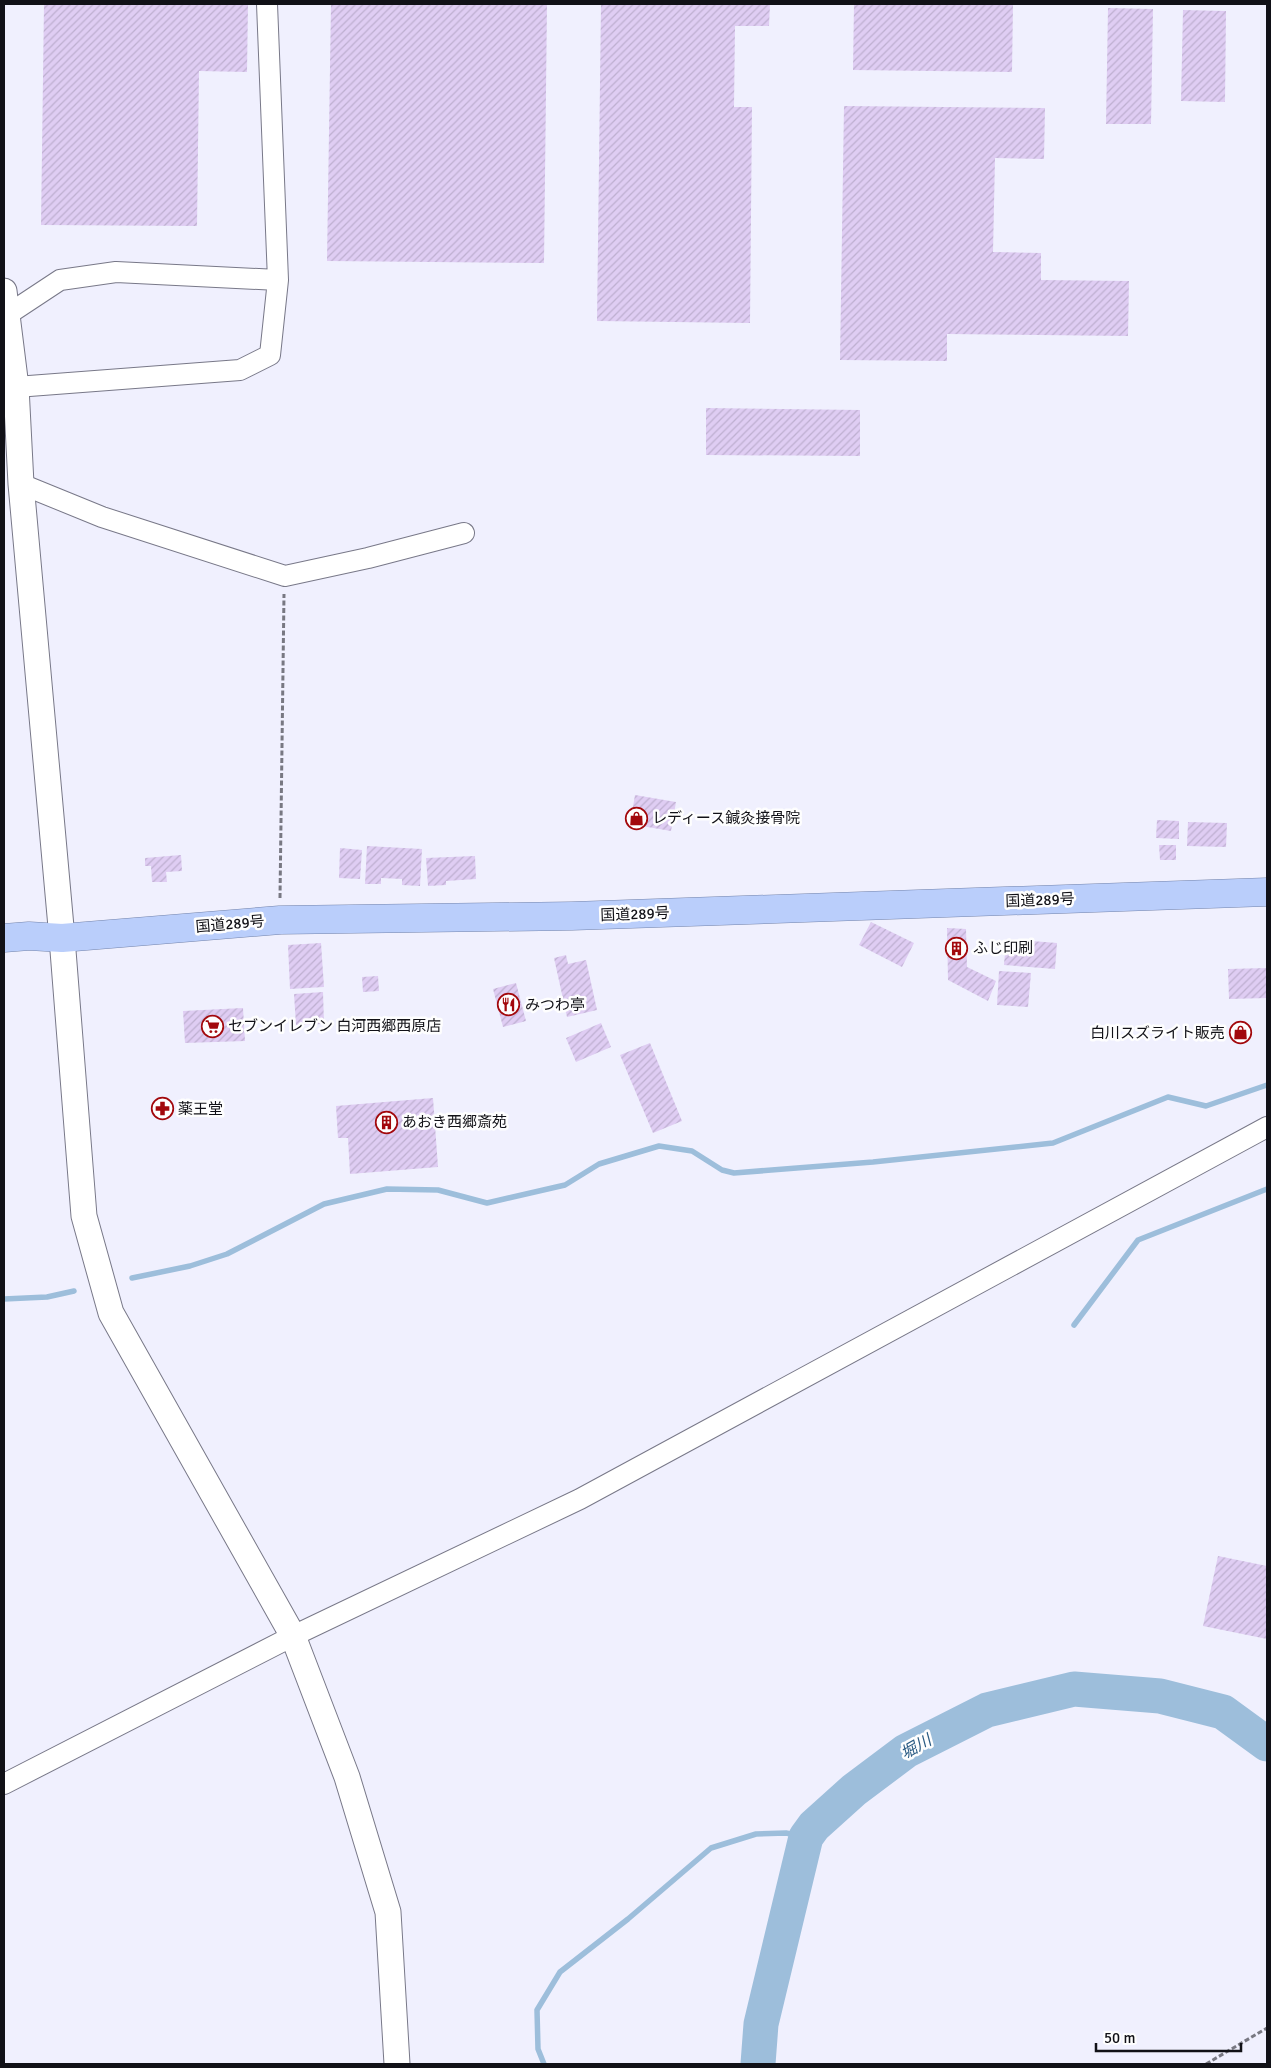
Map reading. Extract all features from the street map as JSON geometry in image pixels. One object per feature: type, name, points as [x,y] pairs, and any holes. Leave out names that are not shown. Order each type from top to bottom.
[{"type":"highway","name":"国道289号","points":[[4,938],[30,936],[62,938],[280,920],[632,914],[1267,892]]},
{"type":"street","points":[[16,387],[240,370],[270,355],[278,280],[267,4]]},
{"type":"street","points":[[278,280],[116,272],[60,280],[5,303],[16,387],[10,436],[21,484],[62,938],[84,1216],[111,1314],[293,1636],[347,1777],[388,1912],[397,2064]]},
{"type":"street","points":[[21,484],[102,517],[284,576],[368,558],[464,533]]},
{"type":"street","points":[[4,1784],[293,1636],[602,1487],[1267,1127]]},
{"type":"path","points":[[280,920],[284,576]]},
{"type":"path","points":[[1206,2064],[1267,2028]]},
{"type":"building","points":[[44,4],[248,4],[247,72],[199,71],[197,226],[41,225]]},
{"type":"building","points":[[331,4],[547,4],[544,263],[327,261]]},
{"type":"building","points":[[601,4],[770,4],[769,26],[735,26],[734,107],[752,107],[750,323],[597,321]]},
{"type":"building","points":[[854,4],[1013,4],[1012,72],[853,70]]},
{"type":"building","points":[[1108,8],[1153,9],[1151,124],[1106,124]]},
{"type":"building","points":[[1183,10],[1226,11],[1225,102],[1181,101]]},
{"type":"building","points":[[844,106],[1045,108],[1044,159],[995,158],[993,252],[1041,253],[1041,280],[1129,281],[1128,336],[947,334],[947,361],[840,360]]},
{"type":"building","points":[[706,408],[860,410],[860,456],[706,455]]},
{"type":"building","points":[[635,795],[676,802],[671,831],[630,824]]},
{"type":"building","points":[[1157,820],[1179,821],[1179,839],[1156,838]]},
{"type":"building","points":[[1188,822],[1227,823],[1226,847],[1187,846]]},
{"type":"building","points":[[1159,845],[1176,845],[1176,860],[1160,860]]},
{"type":"building","points":[[367,846],[422,849],[420,886],[402,885],[402,879],[381,878],[381,884],[365,884]]},
{"type":"building","points":[[340,848],[362,850],[360,879],[339,878]]},
{"type":"building","points":[[181,855],[182,871],[166,872],[167,882],[152,882],[151,866],[145,866],[145,858]]},
{"type":"building","points":[[475,856],[476,879],[446,881],[446,885],[428,886],[426,858]]},
{"type":"building","points":[[871,922],[914,943],[902,967],[859,945]]},
{"type":"building","name":"ふじ印刷","points":[[947,928],[966,929],[967,967],[996,981],[988,1001],[948,980]]},
{"type":"building","points":[[1006,939],[1057,943],[1055,969],[1004,965]]},
{"type":"building","points":[[321,943],[324,987],[290,989],[288,945]]},
{"type":"building","points":[[566,955],[568,964],[586,960],[597,1010],[567,1017],[554,958]]},
{"type":"building","points":[[1267,968],[1267,998],[1229,999],[1228,969]]},
{"type":"building","points":[[999,971],[1031,973],[1028,1007],[997,1005]]},
{"type":"building","points":[[378,976],[379,991],[363,992],[362,977]]},
{"type":"building","points":[[516,983],[526,1021],[503,1027],[493,989]]},
{"type":"building","points":[[323,992],[324,1024],[296,1025],[294,994]]},
{"type":"building","points":[[243,1008],[245,1041],[185,1043],[183,1011]]},
{"type":"building","points":[[601,1023],[611,1047],[576,1062],[566,1038]]},
{"type":"building","points":[[650,1043],[682,1121],[653,1133],[620,1055]]},
{"type":"building","name":"あおき西郷斎苑","points":[[433,1098],[438,1167],[350,1174],[348,1138],[338,1138],[336,1106]]},
{"type":"building","points":[[1218,1556],[1267,1566],[1267,1639],[1203,1626]]},
{"type":"waterway","points":[[132,1278],[190,1266],[227,1254],[324,1204],[387,1189],[438,1190],[487,1203],[565,1185],[599,1164],[659,1146],[692,1151],[722,1170],[734,1173],[873,1162],[1053,1143],[1168,1097],[1206,1106],[1267,1085]]},
{"type":"waterway","points":[[1074,1325],[1138,1240],[1267,1189]]},
{"type":"waterway","points":[[4,1299],[47,1297],[74,1291]]},
{"type":"waterway","name":"堀川","points":[[758,2064],[761,2024],[806,1837],[814,1826],[854,1790],[906,1751],[987,1710],[1074,1689],[1160,1696],[1223,1712],[1267,1744]]},
{"type":"waterway","points":[[544,2064],[538,2049],[537,2010],[560,1972],[628,1919],[711,1848],[756,1834],[786,1833],[806,1837]]},
{"type":"place","name":"レディース鍼灸接骨院","points":[[636,818]]},
{"type":"place","name":"ふじ印刷","points":[[957,948]]},
{"type":"place","name":"みつわ亭","points":[[509,1005]]},
{"type":"place","name":"セブンイレブン 白河西郷西原店","points":[[212,1026]]},
{"type":"place","name":"白川スズライト販売","points":[[1241,1033]]},
{"type":"place","name":"薬王堂","points":[[162,1109]]},
{"type":"place","name":"あおき西郷斎苑","points":[[386,1122]]}]
